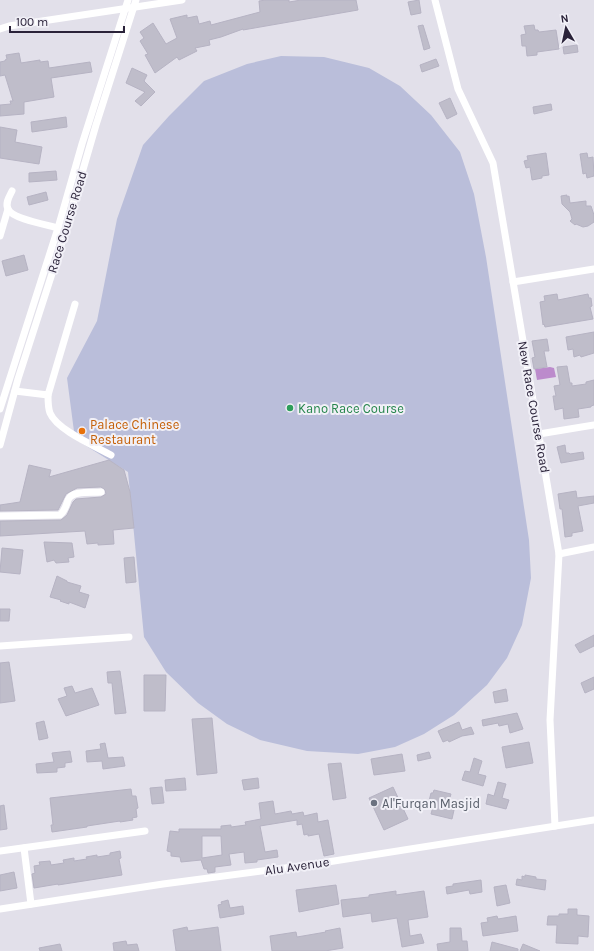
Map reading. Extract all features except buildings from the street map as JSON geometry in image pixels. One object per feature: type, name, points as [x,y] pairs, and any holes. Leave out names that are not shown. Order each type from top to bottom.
[{"type":"street","name":"Race Course Road","points":[[0,409],[58,228],[82,144],[128,0]]},
{"type":"street","name":"Race Course Road","points":[[0,445],[96,125],[136,0]]},
{"type":"street","points":[[0,29],[9,26],[182,0]]},
{"type":"street","name":"New Race Course Road","points":[[435,0],[458,88],[493,163],[559,554],[550,720],[555,826]]},
{"type":"street","points":[[0,236],[8,209],[8,200],[12,191]]},
{"type":"street","points":[[8,209],[14,215],[58,228]]},
{"type":"street","points":[[513,282],[594,269]]},
{"type":"street","points":[[75,304],[48,395],[50,412],[54,421],[65,430],[111,455]]},
{"type":"street","points":[[15,391],[48,395]]},
{"type":"street","points":[[539,434],[594,425]]},
{"type":"street","points":[[0,516],[60,515],[66,508],[68,498],[74,494],[101,492]]},
{"type":"street","points":[[559,554],[594,547]]},
{"type":"street","points":[[0,646],[129,637]]},
{"type":"street","name":"Alu Avenue","points":[[0,909],[163,884],[315,864],[594,820]]},
{"type":"street","points":[[0,851],[145,831]]},
{"type":"street","points":[[24,848],[31,904]]},
{"type":"shaded area","name":"Kano Race Course","points":[[281,56],[324,57],[369,68],[400,86],[431,115],[460,152],[474,194],[486,257],[529,540],[531,578],[522,625],[507,658],[487,685],[454,715],[424,734],[395,747],[358,754],[307,751],[260,740],[227,724],[198,703],[166,672],[144,637],[128,472],[75,439],[67,378],[97,321],[117,219],[143,145],[204,81],[247,64]]},
{"type":"shaded area","points":[[550,367],[554,368],[556,377],[537,380],[535,369]]},
{"type":"place","name":"Kano Race Course","points":[[290,408]]},
{"type":"place","name":"Palace Chinese Restaurant","points":[[82,431]]},
{"type":"place","name":"Al'Furqan Masjid","points":[[374,803]]}]
